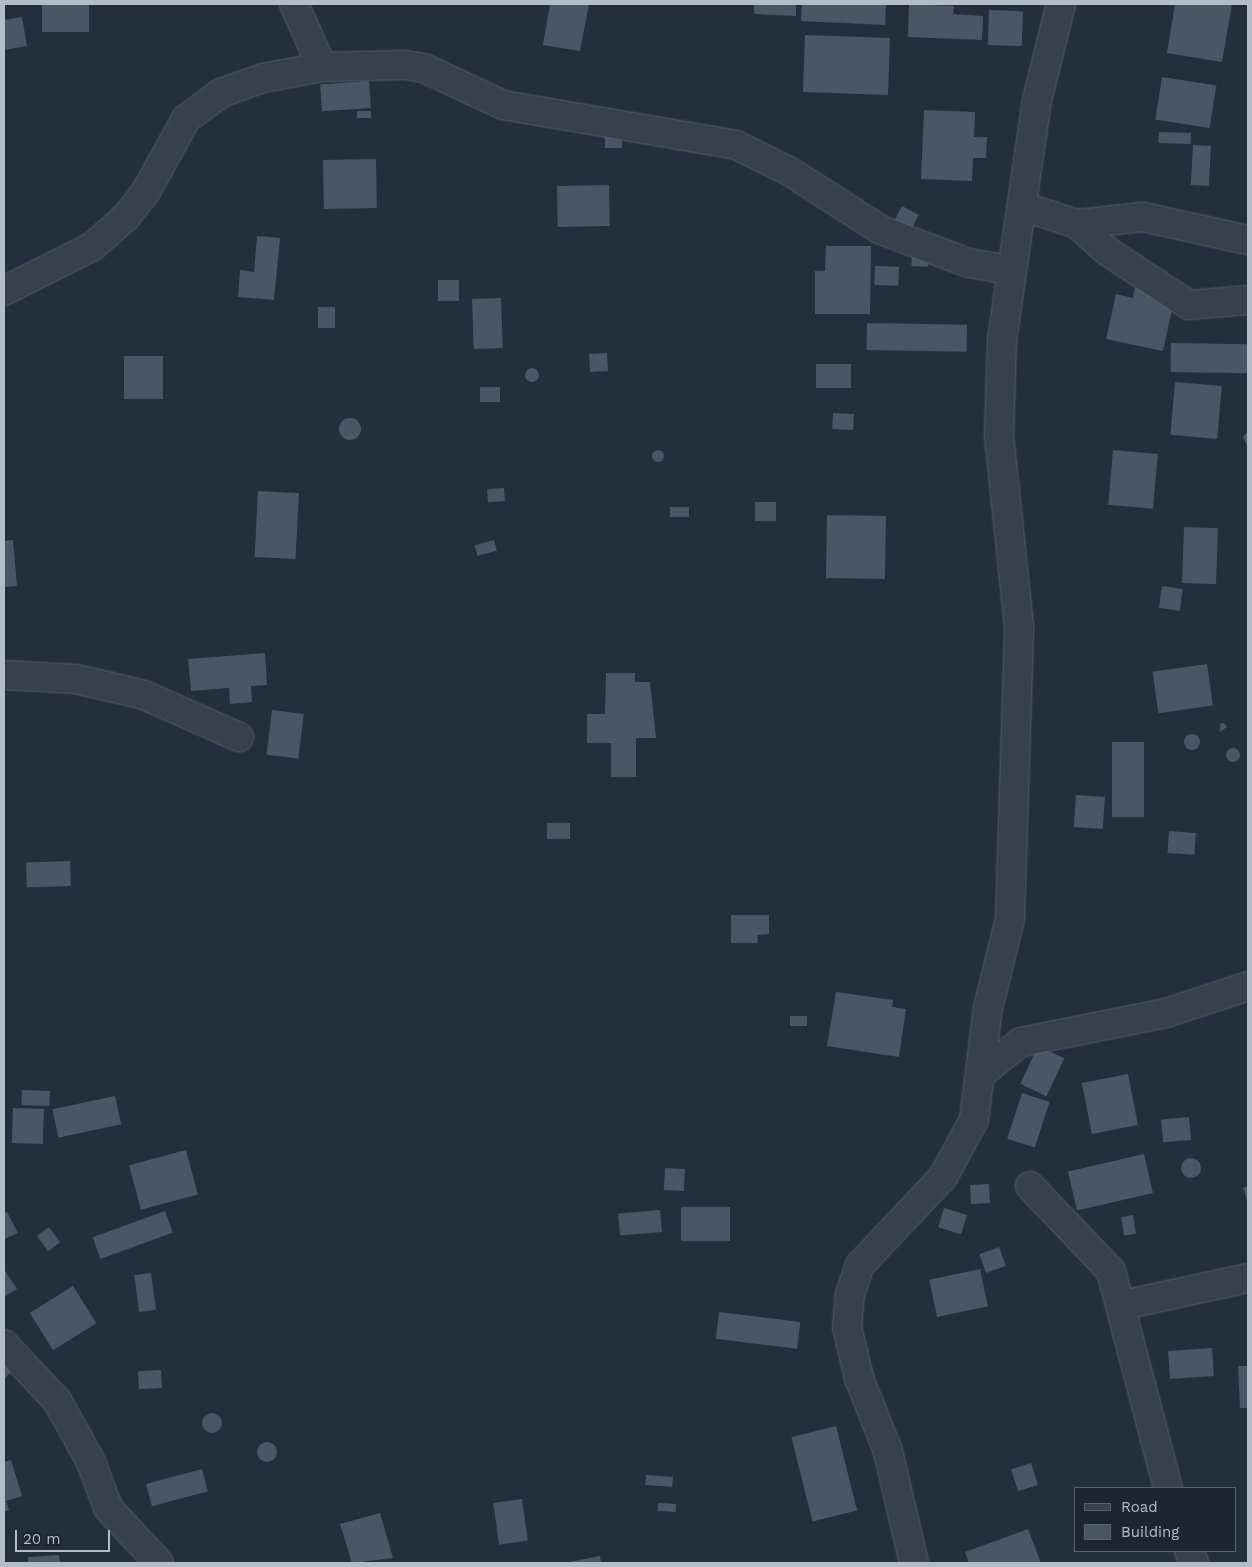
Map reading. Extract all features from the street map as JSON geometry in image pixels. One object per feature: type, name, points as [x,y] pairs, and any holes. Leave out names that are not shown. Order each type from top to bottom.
[{"type":"street","points":[[294,4],[322,67]]},
{"type":"street","points":[[914,1563],[888,1451],[859,1378],[847,1327],[850,1294],[860,1265],[943,1177],[974,1120],[983,1072],[988,1008],[1010,919],[1014,866],[1018,626],[999,436],[1010,270],[1022,206],[1037,100],[1061,4]]},
{"type":"street","points":[[4,291],[93,246],[126,217],[145,193],[186,119],[221,93],[263,78],[322,67],[424,68],[503,105],[705,136],[736,145],[789,171],[881,230],[969,263],[1010,270]]},
{"type":"street","points":[[1022,206],[1077,224],[1107,251],[1189,305],[1248,300]]},
{"type":"street","points":[[1077,224],[1143,217],[1248,240]]},
{"type":"street","points":[[4,675],[76,679],[144,695],[239,737]]},
{"type":"street","points":[[983,1072],[1021,1042],[1166,1012],[1248,986]]},
{"type":"street","points":[[1030,1186],[1111,1271],[1123,1305],[1168,1487]]},
{"type":"street","points":[[1123,1305],[1248,1278]]},
{"type":"street","points":[[4,1344],[58,1402],[91,1462],[108,1508],[159,1563]]},
{"type":"building","points":[[42,4],[89,4],[89,32],[42,32]]},
{"type":"building","points":[[550,4],[589,4],[580,51],[543,45]]},
{"type":"building","points":[[754,4],[796,4],[796,16],[754,14]]},
{"type":"building","points":[[802,4],[886,4],[885,25],[801,21]]},
{"type":"building","points":[[909,4],[954,6],[953,14],[983,16],[982,40],[908,37]]},
{"type":"building","points":[[1175,4],[1232,4],[1222,62],[1167,53]]},
{"type":"building","points":[[989,10],[1023,11],[1022,46],[988,45]]},
{"type":"building","points":[[22,17],[27,46],[4,50],[4,20]]},
{"type":"building","points":[[805,35],[890,38],[888,95],[803,92]]},
{"type":"building","points":[[1162,77],[1216,86],[1210,128],[1155,119]]},
{"type":"building","points":[[369,81],[371,108],[322,111],[320,84]]},
{"type":"building","points":[[924,110],[975,112],[974,137],[987,137],[986,158],[973,158],[972,181],[921,179]]},
{"type":"building","points":[[357,111],[371,111],[371,118],[357,118]]},
{"type":"building","points":[[605,130],[622,130],[622,148],[605,148]]},
{"type":"building","points":[[1159,132],[1191,133],[1191,144],[1159,143]]},
{"type":"building","points":[[1193,145],[1211,146],[1209,186],[1191,185]]},
{"type":"building","points":[[376,159],[377,208],[324,209],[323,160]]},
{"type":"building","points":[[609,185],[610,226],[558,227],[557,186]]},
{"type":"building","points":[[902,206],[919,215],[909,233],[893,224]]},
{"type":"building","points":[[257,236],[280,238],[274,300],[238,297],[240,270],[254,272]]},
{"type":"building","points":[[826,246],[871,246],[870,314],[815,314],[815,271],[825,271]]},
{"type":"building","points":[[912,253],[929,254],[928,267],[911,266]]},
{"type":"building","points":[[875,266],[899,267],[898,286],[874,285]]},
{"type":"building","points":[[438,280],[459,280],[459,301],[438,301]]},
{"type":"building","points":[[1135,287],[1161,293],[1158,302],[1173,305],[1163,351],[1106,339],[1116,294],[1133,298]]},
{"type":"building","points":[[501,298],[503,348],[474,349],[472,299]]},
{"type":"building","points":[[318,307],[335,307],[335,328],[318,328]]},
{"type":"building","points":[[867,323],[967,325],[967,352],[867,350]]},
{"type":"building","points":[[1171,343],[1248,344],[1247,373],[1170,372]]},
{"type":"building","points":[[607,353],[608,371],[590,372],[589,354]]},
{"type":"building","points":[[124,356],[163,356],[163,399],[124,399]]},
{"type":"building","points":[[816,364],[851,364],[851,388],[816,388]]},
{"type":"building","points":[[529,368],[535,368],[539,375],[535,382],[529,382],[525,378],[525,372]]},
{"type":"building","points":[[1175,382],[1222,386],[1217,439],[1170,435]]},
{"type":"building","points":[[480,387],[500,387],[500,402],[480,402]]},
{"type":"building","points":[[833,413],[854,414],[853,430],[832,429]]},
{"type":"building","points":[[350,418],[360,425],[361,429],[354,439],[350,440],[340,433],[339,429],[346,419]]},
{"type":"building","points":[[1248,431],[1248,448],[1243,437]]},
{"type":"building","points":[[658,450],[664,456],[658,462],[652,456]]},
{"type":"building","points":[[1113,450],[1158,454],[1153,509],[1108,505]]},
{"type":"building","points":[[504,488],[505,501],[488,502],[487,489]]},
{"type":"building","points":[[258,491],[299,493],[295,559],[255,557]]},
{"type":"building","points":[[755,502],[776,502],[776,521],[755,521]]},
{"type":"building","points":[[670,507],[689,507],[689,517],[670,517]]},
{"type":"building","points":[[827,515],[886,516],[885,579],[826,578]]},
{"type":"building","points":[[1184,527],[1218,528],[1216,584],[1182,583]]},
{"type":"building","points":[[13,540],[17,586],[4,587],[4,541]]},
{"type":"building","points":[[494,540],[497,551],[478,556],[475,545]]},
{"type":"building","points":[[1162,586],[1183,589],[1180,611],[1159,608]]},
{"type":"building","points":[[265,653],[267,685],[251,686],[252,702],[230,704],[229,688],[191,691],[188,659]]},
{"type":"building","points":[[1207,664],[1213,706],[1158,713],[1153,672]]},
{"type":"building","points":[[606,673],[635,673],[635,682],[650,682],[656,738],[636,738],[636,777],[611,777],[611,743],[587,743],[587,714],[605,714]]},
{"type":"building","points":[[272,710],[304,714],[298,759],[267,755]]},
{"type":"building","points":[[1224,723],[1227,727],[1220,732],[1220,724]]},
{"type":"building","points":[[1192,734],[1198,736],[1200,742],[1198,748],[1192,750],[1186,748],[1184,742],[1186,736]]},
{"type":"building","points":[[1112,742],[1144,742],[1144,817],[1112,817]]},
{"type":"building","points":[[1230,748],[1236,748],[1240,755],[1236,762],[1230,762],[1226,758],[1226,752]]},
{"type":"building","points":[[1076,795],[1105,797],[1103,829],[1074,827]]},
{"type":"building","points":[[547,823],[570,823],[570,839],[547,839]]},
{"type":"building","points":[[1169,831],[1196,833],[1194,855],[1167,853]]},
{"type":"building","points":[[70,861],[71,886],[27,888],[26,863]]},
{"type":"building","points":[[731,915],[769,915],[769,934],[757,935],[758,943],[731,943]]},
{"type":"building","points":[[836,992],[893,1000],[892,1007],[906,1009],[899,1057],[827,1046]]},
{"type":"building","points":[[790,1016],[807,1016],[807,1026],[790,1026]]},
{"type":"building","points":[[1038,1046],[1064,1058],[1047,1096],[1020,1084]]},
{"type":"building","points":[[1128,1074],[1138,1125],[1092,1134],[1082,1083]]},
{"type":"building","points":[[22,1090],[50,1091],[49,1106],[21,1105]]},
{"type":"building","points":[[1022,1093],[1050,1102],[1035,1148],[1007,1139]]},
{"type":"building","points":[[115,1096],[121,1124],[58,1138],[52,1109]]},
{"type":"building","points":[[13,1108],[44,1109],[43,1144],[12,1143]]},
{"type":"building","points":[[1189,1117],[1191,1140],[1163,1142],[1161,1119]]},
{"type":"building","points":[[186,1150],[198,1194],[141,1210],[129,1165]]},
{"type":"building","points":[[1144,1154],[1153,1193],[1077,1211],[1068,1172]]},
{"type":"building","points":[[1191,1158],[1198,1161],[1201,1168],[1198,1175],[1191,1178],[1184,1175],[1181,1168],[1184,1161]]},
{"type":"building","points":[[665,1168],[685,1169],[684,1191],[664,1190]]},
{"type":"building","points":[[989,1184],[990,1203],[971,1204],[970,1185]]},
{"type":"building","points":[[1248,1186],[1248,1203],[1243,1188]]},
{"type":"building","points":[[681,1207],[730,1207],[730,1241],[681,1241]]},
{"type":"building","points":[[944,1208],[967,1215],[961,1234],[938,1227]]},
{"type":"building","points":[[660,1210],[662,1232],[620,1236],[618,1214]]},
{"type":"building","points":[[165,1211],[173,1233],[101,1259],[93,1237]]},
{"type":"building","points":[[7,1212],[18,1233],[4,1239],[4,1213]]},
{"type":"building","points":[[1133,1215],[1136,1234],[1124,1236],[1121,1217]]},
{"type":"building","points":[[49,1227],[60,1242],[48,1251],[37,1236]]},
{"type":"building","points":[[999,1247],[1006,1266],[986,1273],[979,1254]]},
{"type":"building","points":[[4,1269],[17,1289],[4,1297]]},
{"type":"building","points":[[980,1269],[988,1306],[937,1317],[929,1280]]},
{"type":"building","points":[[151,1273],[156,1310],[139,1312],[134,1275]]},
{"type":"building","points":[[73,1286],[96,1323],[53,1350],[30,1313]]},
{"type":"building","points":[[719,1312],[800,1322],[797,1349],[716,1339]]},
{"type":"building","points":[[1212,1348],[1214,1376],[1170,1379],[1168,1351]]},
{"type":"building","points":[[4,1358],[15,1368],[4,1379]]},
{"type":"building","points":[[1238,1366],[1248,1366],[1248,1408],[1240,1408]]},
{"type":"building","points":[[161,1370],[162,1388],[139,1389],[138,1371]]},
{"type":"building","points":[[212,1413],[219,1416],[222,1423],[219,1430],[212,1433],[205,1430],[202,1423],[205,1416]]},
{"type":"building","points":[[836,1426],[857,1510],[812,1522],[791,1437]]},
{"type":"building","points":[[267,1442],[274,1445],[277,1452],[274,1459],[267,1462],[260,1459],[257,1452],[260,1445]]},
{"type":"building","points":[[11,1460],[22,1496],[6,1501],[9,1510],[4,1512],[4,1462]]},
{"type":"building","points":[[1031,1463],[1038,1485],[1018,1491],[1011,1469]]},
{"type":"building","points":[[202,1469],[208,1491],[152,1506],[146,1484]]},
{"type":"building","points":[[646,1475],[673,1477],[672,1487],[645,1485]]},
{"type":"building","points":[[522,1499],[528,1541],[499,1545],[493,1503]]},
{"type":"building","points":[[658,1503],[676,1504],[676,1512],[658,1511]]},
{"type":"building","points":[[380,1513],[393,1558],[352,1563],[340,1524]]},
{"type":"building","points":[[1028,1529],[1041,1563],[969,1563],[965,1552]]},
{"type":"building","points":[[59,1555],[60,1563],[28,1563],[28,1557]]},
{"type":"building","points":[[600,1556],[601,1563],[569,1563],[569,1562]]}]
